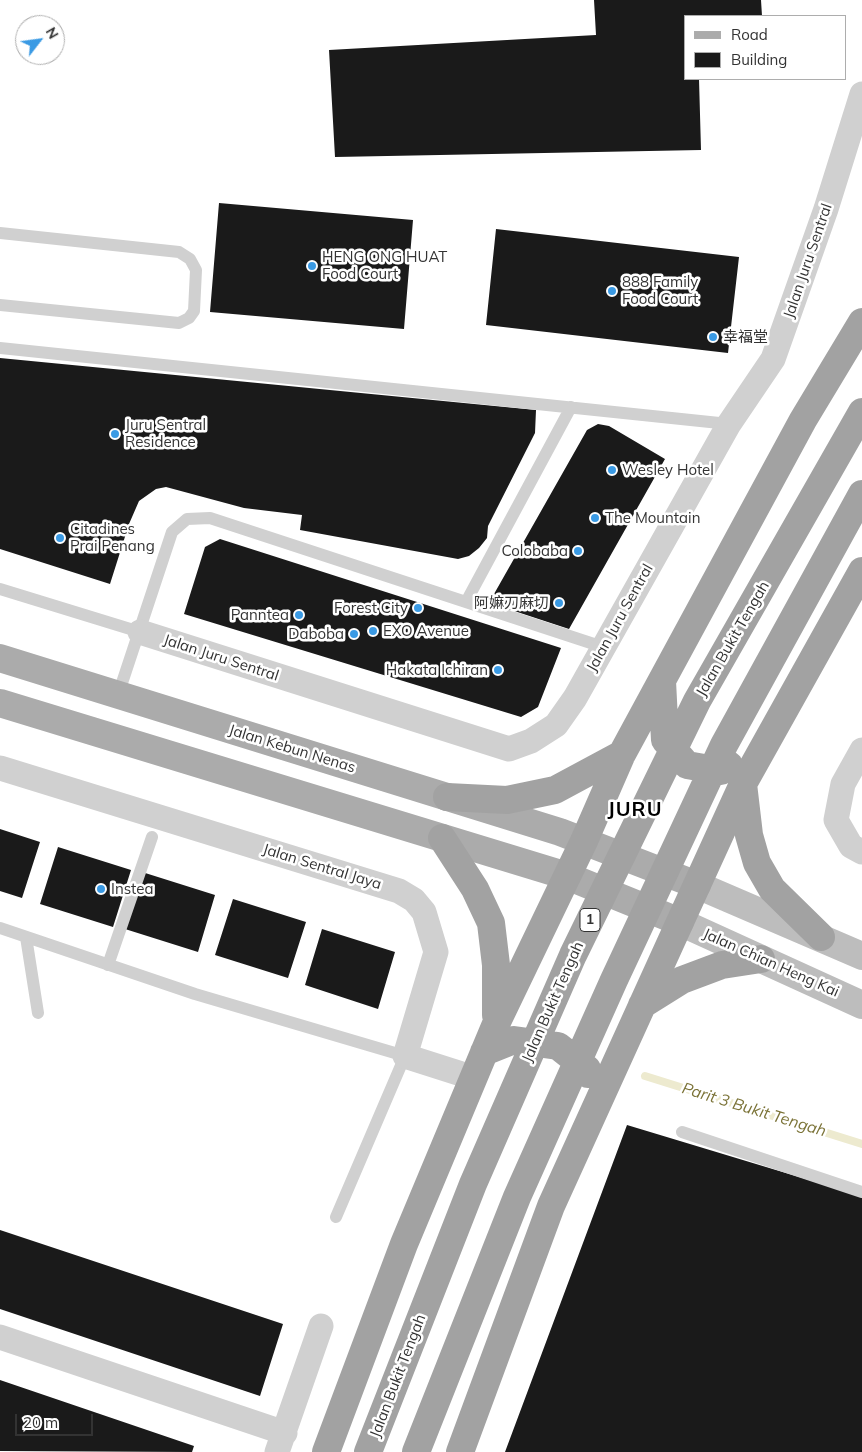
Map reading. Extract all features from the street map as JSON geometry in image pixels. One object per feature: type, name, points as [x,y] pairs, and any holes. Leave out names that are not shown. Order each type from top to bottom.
[{"type":"highway","points":[[326,1452],[404,1244],[484,1052],[584,841],[622,754],[803,420],[862,322]]},
{"type":"highway","name":"Jalan Bukit Tengah","points":[[368,1452],[473,1184],[573,955],[697,702],[862,412]]},
{"type":"highway","points":[[416,1452],[517,1197],[614,980],[724,745],[862,494]]},
{"type":"highway","points":[[460,1452],[551,1206],[642,1005],[743,784],[862,571]]},
{"type":"highway","points":[[662,680],[665,740],[687,765],[721,771],[770,735]]},
{"type":"highway","points":[[447,796],[507,800],[555,790],[622,754]]},
{"type":"highway","points":[[743,784],[749,835],[757,864],[772,889],[821,937]]},
{"type":"highway","points":[[442,838],[474,889],[491,923],[496,965],[496,1024]]},
{"type":"highway","points":[[642,1005],[682,980],[722,965],[761,959]]},
{"type":"highway","points":[[484,1052],[514,1040],[558,1046],[587,1069],[596,1108]]},
{"type":"main road","name":"Jalan Kebun Nenas","points":[[0,658],[447,796],[584,841],[697,885]]},
{"type":"main road","points":[[0,703],[567,876],[680,922]]},
{"type":"main road","points":[[697,885],[862,956]]},
{"type":"main road","name":"Jalan Chian Heng Kai","points":[[680,922],[862,1005]]},
{"type":"street","name":"Jalan Juru Sentral","points":[[140,632],[509,749],[530,741],[556,725],[575,698],[729,424],[773,359],[826,209],[859,101]]},
{"type":"street","points":[[862,750],[843,784],[836,820],[851,846],[862,852]]},
{"type":"street","name":"Jalan Sentral Jaya","points":[[0,768],[399,891],[414,900],[424,912],[436,952],[404,1056]]},
{"type":"street","points":[[404,1056],[474,1078]]},
{"type":"street","points":[[0,1337],[281,1442],[321,1326]]},
{"type":"lane","points":[[0,233],[179,252],[190,259],[196,270],[194,311],[189,318],[179,323],[0,305]]},
{"type":"lane","points":[[0,348],[729,424]]},
{"type":"lane","points":[[466,602],[571,407]]},
{"type":"lane","points":[[118,694],[172,532],[187,519],[210,518],[603,647]]},
{"type":"lane","name":"Jalan Juru Sentral","points":[[0,590],[140,632]]},
{"type":"lane","points":[[108,965],[152,837]]},
{"type":"lane","points":[[0,928],[195,994],[404,1056],[336,1217]]},
{"type":"lane","points":[[26,938],[38,1013]]},
{"type":"lane","points":[[682,1132],[862,1192]]},
{"type":"building","points":[[594,0],[761,0],[762,15],[684,15],[684,80],[699,80],[701,150],[335,157],[329,50],[596,35]]},
{"type":"building","name":"HENG ONG HUAT Food Court","points":[[219,203],[413,220],[404,329],[210,312]]},
{"type":"building","name":"888 Family Food Court","points":[[496,229],[739,257],[728,353],[486,325]]},
{"type":"building","points":[[0,358],[536,410],[535,433],[488,526],[487,538],[469,556],[458,559],[300,530],[302,515],[244,508],[166,487],[156,489],[139,501],[129,524],[110,584],[0,549]]},
{"type":"building","points":[[598,424],[609,426],[665,459],[569,629],[499,606],[494,594],[587,430]]},
{"type":"building","name":"EXO Avenue","points":[[220,539],[561,648],[538,707],[521,717],[184,614],[205,547]]},
{"type":"building","points":[[0,829],[40,842],[22,898],[0,891]]},
{"type":"building","points":[[58,847],[131,870],[113,927],[40,904]]},
{"type":"building","points":[[142,872],[215,895],[198,952],[125,929]]},
{"type":"building","points":[[233,899],[306,922],[288,978],[215,955]]},
{"type":"building","points":[[322,929],[395,952],[378,1009],[305,985]]},
{"type":"building","points":[[627,1125],[862,1196],[862,1452],[505,1452]]},
{"type":"building","points":[[0,1230],[283,1324],[260,1396],[0,1309]]},
{"type":"building","points":[[0,1380],[194,1446],[192,1452],[0,1451]]},
{"type":"waterway","name":"Parit 3 Bukit Tengah","points":[[645,1076],[862,1144]]},
{"type":"place","name":"HENG ONG HUAT Food Court","points":[[312,266]]},
{"type":"place","name":"888 Family Food Court","points":[[612,291]]},
{"type":"place","name":"幸福堂","points":[[713,337]]},
{"type":"place","name":"Juru Sentral Residence","points":[[115,434]]},
{"type":"place","name":"Wesley Hotel","points":[[612,470]]},
{"type":"place","name":"The Mountain","points":[[595,518]]},
{"type":"place","name":"Citadines Prai Penang","points":[[60,538]]},
{"type":"place","name":"Colobaba","points":[[578,551]]},
{"type":"place","name":"阿嫲刀麻切","points":[[559,603]]},
{"type":"place","name":"Forest City","points":[[418,608]]},
{"type":"place","name":"Panntea","points":[[299,615]]},
{"type":"place","name":"EXO Avenue","points":[[373,631]]},
{"type":"place","name":"Daboba","points":[[354,634]]},
{"type":"place","name":"Hakata Ichiran","points":[[498,670]]},
{"type":"place","name":"Instea","points":[[101,889]]},
{"type":"district","name":"JURU","points":[[635,810]]}]
